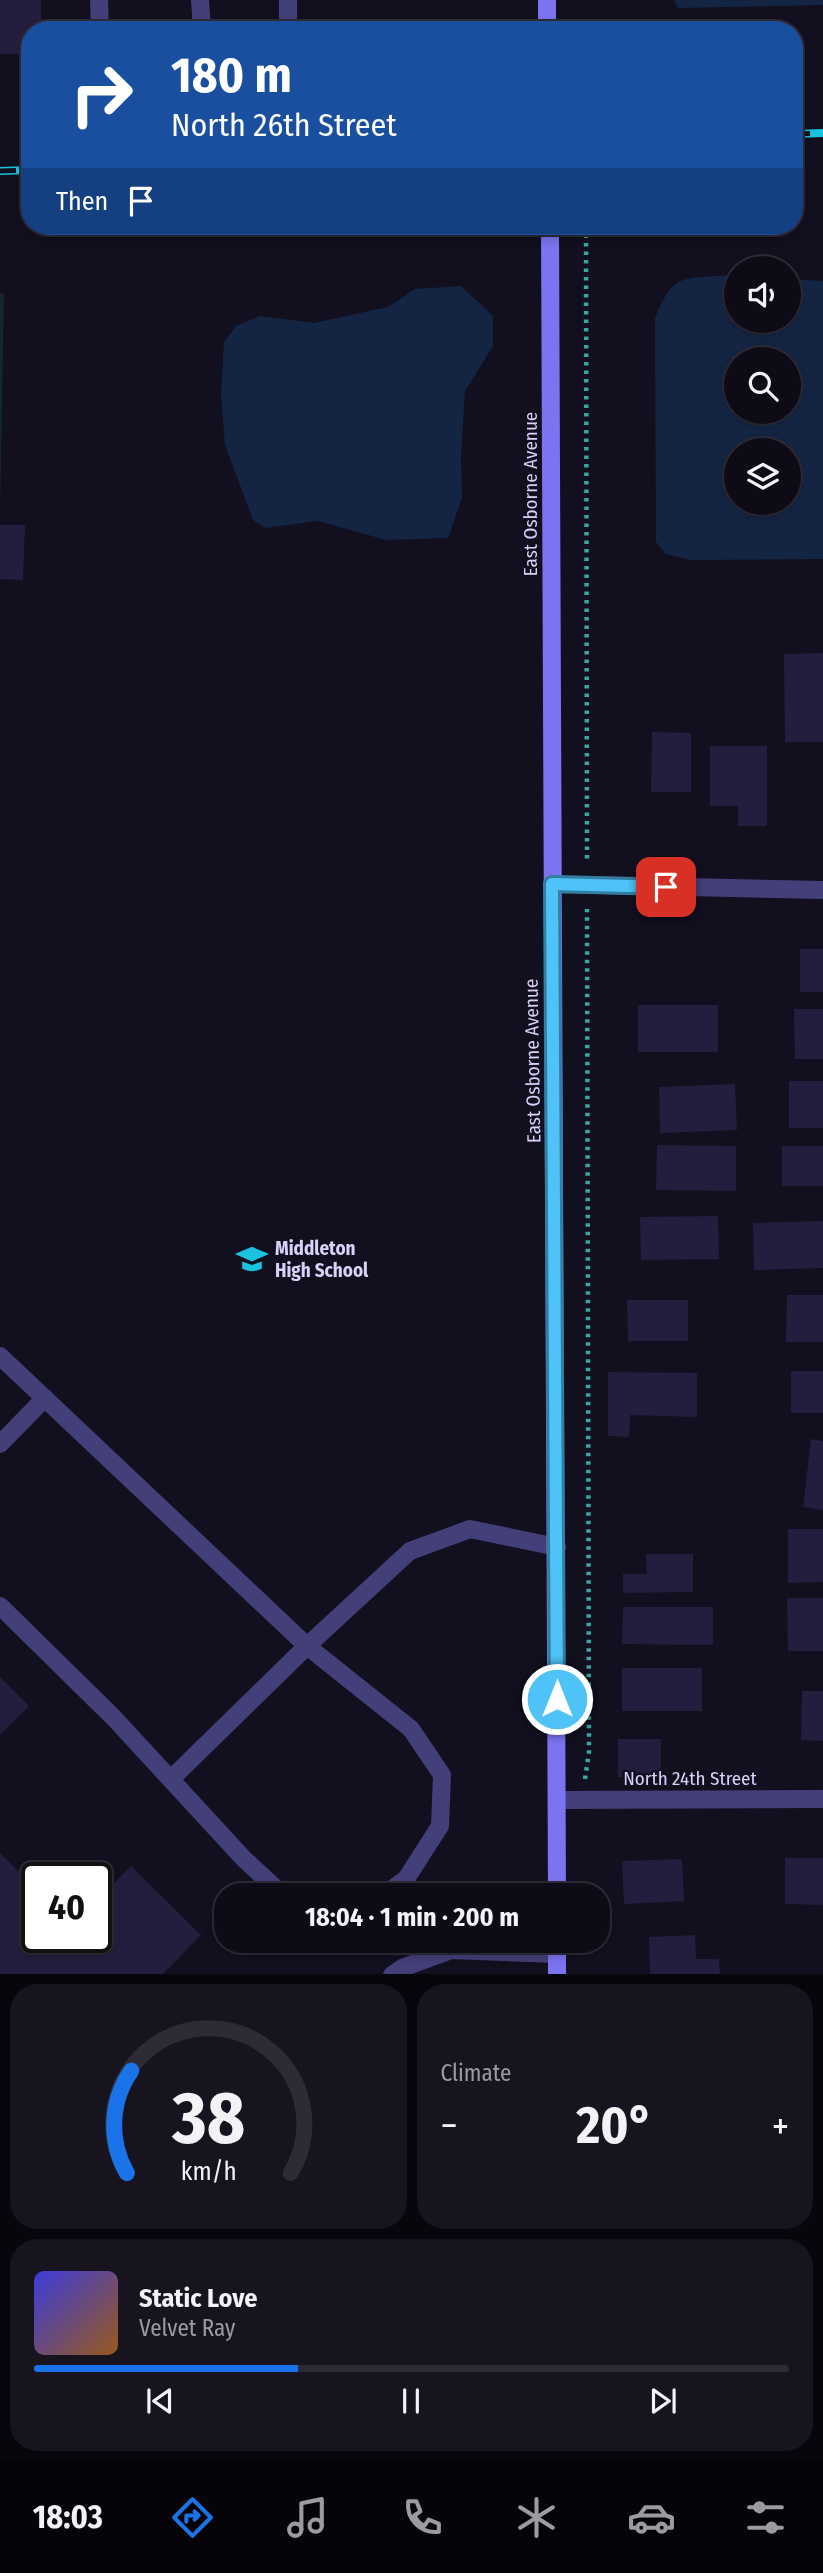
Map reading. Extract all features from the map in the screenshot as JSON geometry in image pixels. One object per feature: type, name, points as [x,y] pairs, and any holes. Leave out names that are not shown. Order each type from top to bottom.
[{"type":"street","points":[[99,0],[100,21]]},
{"type":"street","points":[[200,0],[201,21]]},
{"type":"street","points":[[288,0],[288,21]]},
{"type":"street","points":[[547,0],[547,21]]},
{"type":"street","name":"East Osborne Avenue","points":[[550,235],[557,1883]]},
{"type":"street","points":[[552,884],[823,890]]},
{"type":"street","points":[[0,1356],[306,1646],[411,1729],[442,1775],[440,1826],[402,1883]]},
{"type":"street","points":[[0,1444],[45,1398]]},
{"type":"street","points":[[171,1779],[306,1646],[410,1551],[470,1530],[557,1548]]},
{"type":"street","points":[[0,1606],[114,1718],[244,1859],[270,1883]]},
{"type":"street","name":"North 24th Street","points":[[557,1800],[823,1799]]},
{"type":"street","points":[[393,1974],[402,1968],[443,1953]]},
{"type":"street","points":[[557,1953],[557,1974]]},
{"type":"path","points":[[581,1800],[589,1752],[586,235]]},
{"type":"green space","points":[[0,293],[4,294],[0,515]]},
{"type":"water","points":[[674,0],[823,0],[823,5],[678,8]]},
{"type":"water","points":[[724,276],[724,333],[801,333],[801,280],[823,281],[823,559],[691,560],[666,554],[656,542],[655,318],[674,285],[690,278]]},
{"type":"water","points":[[461,286],[493,316],[493,346],[465,391],[461,457],[462,498],[448,538],[386,540],[318,521],[265,528],[253,520],[225,445],[221,396],[224,342],[236,326],[260,316],[314,323],[388,307],[415,289]]},
{"type":"building","points":[[0,0],[41,0],[41,21],[21,21],[21,54],[0,54]]},
{"type":"building","points":[[0,525],[25,525],[23,580],[0,579]]},
{"type":"building","points":[[823,653],[823,742],[785,742],[784,654]]},
{"type":"building","points":[[652,732],[691,733],[691,792],[651,792]]},
{"type":"building","points":[[710,746],[767,746],[767,826],[738,826],[738,806],[710,806]]},
{"type":"building","points":[[800,949],[823,949],[823,992],[800,992]]},
{"type":"building","points":[[638,1005],[718,1005],[718,1052],[638,1052]]},
{"type":"building","points":[[794,1009],[823,1009],[823,1059],[795,1059]]},
{"type":"building","points":[[789,1081],[823,1081],[823,1128],[789,1128]]},
{"type":"building","points":[[735,1084],[737,1130],[660,1133],[659,1087]]},
{"type":"building","points":[[657,1145],[736,1146],[736,1191],[656,1190]]},
{"type":"building","points":[[782,1146],[823,1146],[823,1186],[782,1186]]},
{"type":"building","points":[[718,1216],[719,1259],[641,1260],[640,1217]]},
{"type":"building","points":[[823,1221],[823,1268],[754,1270],[753,1223]]},
{"type":"building","points":[[787,1295],[823,1295],[823,1342],[786,1342]]},
{"type":"building","points":[[627,1300],[688,1300],[688,1341],[628,1341]]},
{"type":"building","points":[[791,1371],[823,1371],[823,1413],[791,1413]]},
{"type":"building","points":[[608,1372],[697,1373],[697,1417],[630,1415],[629,1437],[608,1436]]},
{"type":"building","points":[[811,1439],[823,1441],[823,1510],[803,1507]]},
{"type":"building","points":[[788,1529],[823,1529],[823,1582],[788,1583]]},
{"type":"building","points":[[646,1554],[693,1554],[693,1592],[623,1593],[623,1574],[647,1574]]},
{"type":"building","points":[[787,1598],[823,1598],[823,1651],[788,1651]]},
{"type":"building","points":[[623,1607],[713,1607],[713,1645],[622,1644]]},
{"type":"building","points":[[622,1668],[702,1668],[702,1711],[622,1711]]},
{"type":"building","points":[[0,1677],[29,1706],[0,1735]]},
{"type":"building","points":[[802,1691],[823,1691],[823,1741],[801,1740]]},
{"type":"building","points":[[618,1739],[661,1739],[661,1777],[618,1777]]},
{"type":"building","points":[[0,1853],[21,1874],[21,1953],[112,1953],[112,1885],[131,1866],[201,1935],[163,1974],[0,1974]]},
{"type":"building","points":[[785,1858],[823,1858],[823,1905],[785,1904]]},
{"type":"building","points":[[682,1859],[684,1901],[624,1904],[622,1861]]},
{"type":"building","points":[[695,1935],[696,1959],[719,1959],[720,1974],[650,1974],[649,1937]]},
{"type":"railway","points":[[803,134],[823,133]]},
{"type":"railway","points":[[0,171],[21,170]]},
{"type":"place","name":"Middleton High School","points":[[252,1259]]},
{"type":"route","points":[[557,1699],[552,884],[666,887]]}]
